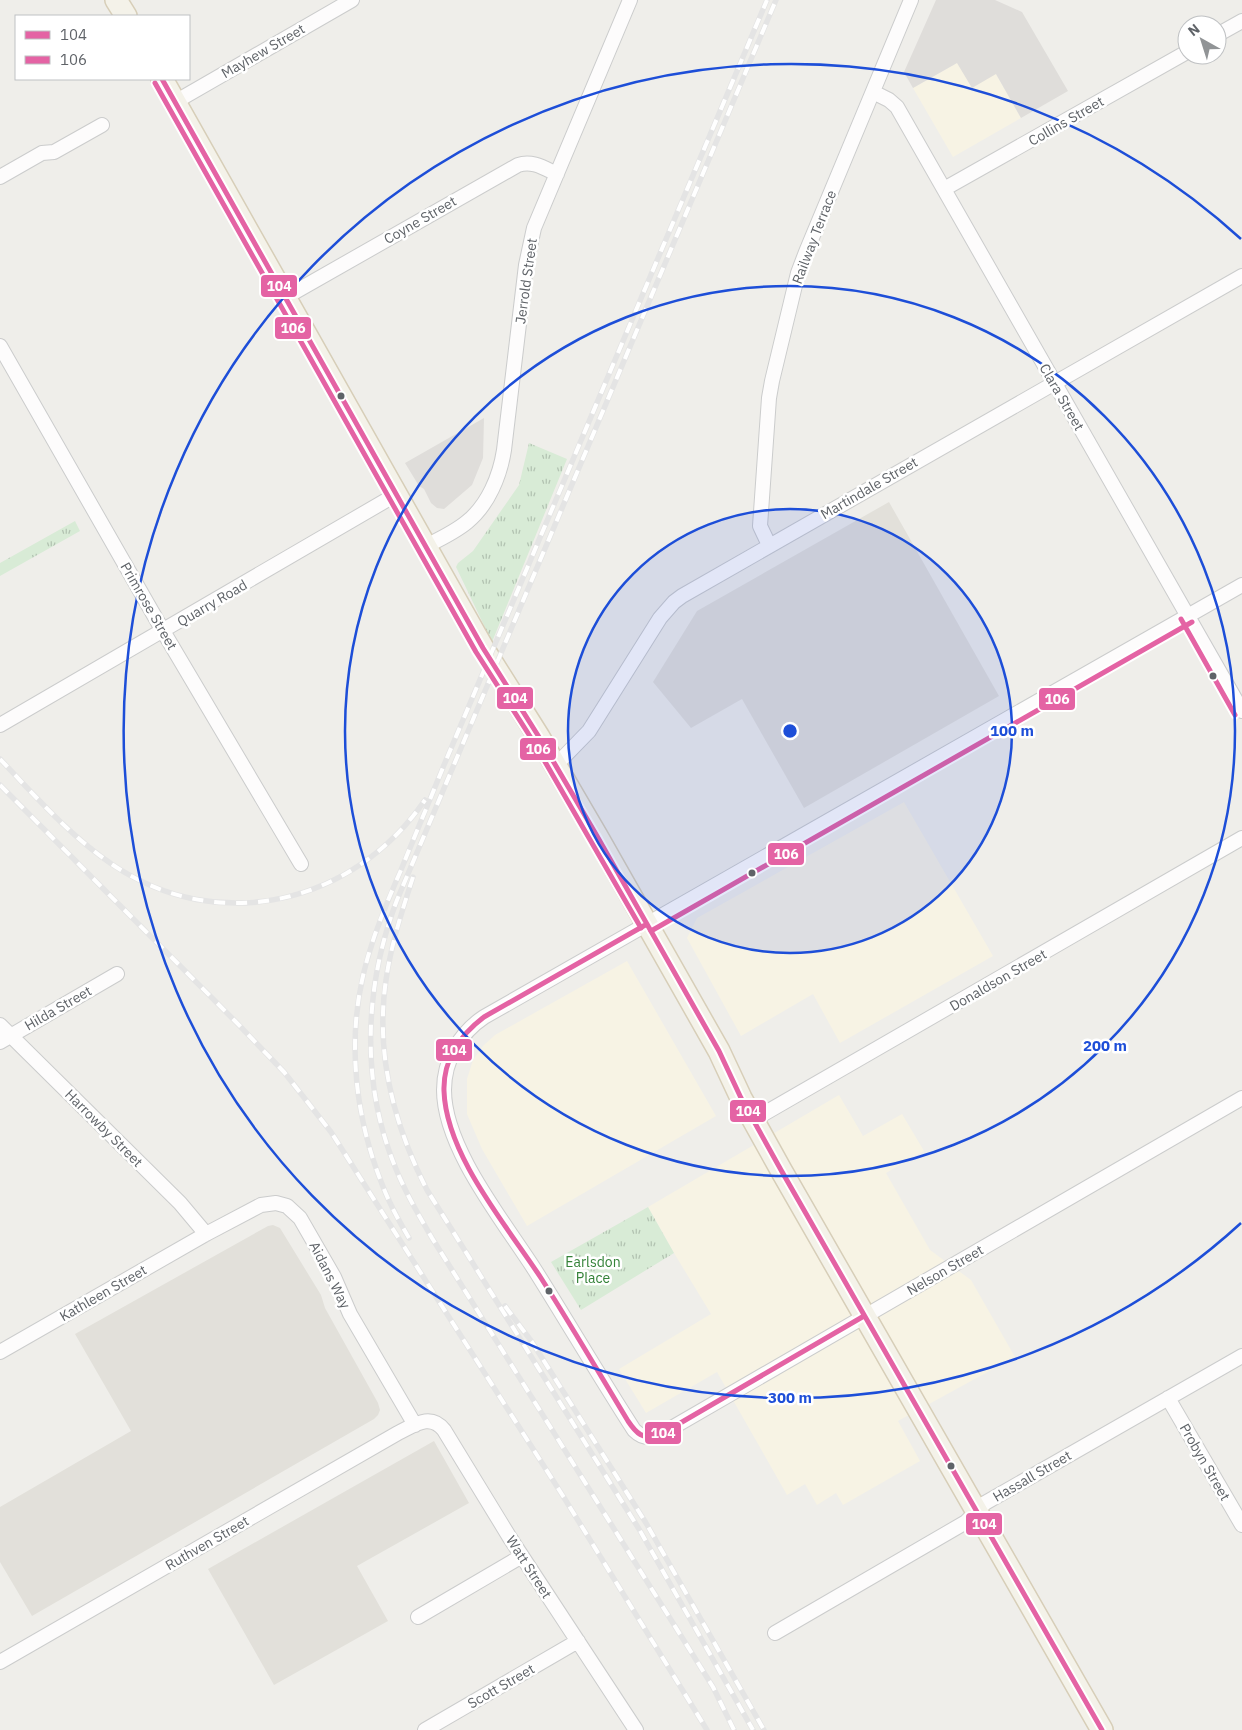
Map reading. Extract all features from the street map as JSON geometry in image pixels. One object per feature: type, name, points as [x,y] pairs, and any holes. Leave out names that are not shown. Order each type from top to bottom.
[{"type":"main road","points":[[116,0],[125,15]]},
{"type":"main road","points":[[163,80],[483,648],[556,766],[647,924],[719,1052],[753,1120],[1099,1729]]},
{"type":"street","name":"Mayhew Street","points":[[175,102],[352,0]]},
{"type":"street","name":"Jerrold Street","points":[[426,546],[468,522],[483,504],[500,472],[528,256],[534,228],[630,0]]},
{"type":"street","name":"Railway Terrace","points":[[769,545],[760,526],[769,398],[798,273],[912,0]]},
{"type":"street","points":[[1227,29],[1242,21]]},
{"type":"street","name":"Collins Street","points":[[944,189],[1177,58]]},
{"type":"street","name":"Clara Street","points":[[873,92],[889,100],[897,107],[1242,711]]},
{"type":"street","points":[[0,177],[42,153],[54,152],[102,125]]},
{"type":"street","name":"Coyne Street","points":[[286,297],[518,165],[532,164],[557,174]]},
{"type":"street","name":"Martindale Street","points":[[556,766],[589,731],[660,618],[674,602],[691,590],[769,545],[1242,276]]},
{"type":"street","name":"Primrose Street","points":[[0,346],[163,631],[301,864]]},
{"type":"street","name":"Quarry Road","points":[[0,725],[397,494]]},
{"type":"street","points":[[647,924],[1242,585]]},
{"type":"street","name":"Donaldson Street","points":[[753,1120],[1242,838]]},
{"type":"street","name":"Nelson Street","points":[[647,924],[484,1017],[469,1028],[453,1052],[446,1070],[444,1091],[448,1118],[462,1156],[631,1426],[637,1433],[646,1438],[663,1433],[1242,1098]]},
{"type":"street","name":"Hilda Street","points":[[5,1039],[117,974]]},
{"type":"street","name":"Harrowby Street","points":[[0,1025],[5,1039],[180,1203],[206,1234]]},
{"type":"street","name":"Aidans Way","points":[[206,1234],[265,1203],[280,1203],[292,1209],[300,1218],[329,1269],[350,1314],[415,1425]]},
{"type":"street","name":"Kathleen Street","points":[[0,1352],[206,1234]]},
{"type":"street","name":"Hassall Street","points":[[775,1633],[966,1522],[985,1503],[1242,1356]]},
{"type":"street","name":"Probyn Street","points":[[1168,1398],[1242,1525]]},
{"type":"street","name":"Watt Street","points":[[415,1425],[429,1420],[442,1427],[522,1556],[636,1730]]},
{"type":"street","name":"Ruthven Street","points":[[0,1662],[415,1425]]},
{"type":"street","points":[[418,1617],[522,1556]]},
{"type":"street","name":"Scott Street","points":[[424,1730],[578,1641]]},
{"type":"shaded area","points":[[936,0],[995,0],[1022,12],[1068,91],[1021,118],[996,74],[972,88],[957,63],[913,88],[904,72]]},
{"type":"shaded area","points":[[957,63],[996,74],[1021,118],[953,157],[913,88]]},
{"type":"shaded area","points":[[484,418],[483,458],[472,485],[444,509],[437,508],[431,503],[424,489],[419,486],[405,463]]},
{"type":"shaded area","points":[[889,502],[999,696],[804,808],[742,699],[691,728],[653,682],[697,611]]},
{"type":"shaded area","points":[[904,802],[993,956],[840,1043],[813,994],[741,1036],[687,938],[697,918]]},
{"type":"shaded area","points":[[627,961],[716,1116],[527,1226],[482,1149],[467,1114],[467,1079],[473,1060],[483,1046],[495,1035]]},
{"type":"shaded area","points":[[839,1095],[863,1136],[902,1114],[924,1151],[886,1173],[930,1250],[971,1280],[1015,1357],[898,1421],[920,1461],[843,1505],[836,1493],[817,1505],[805,1484],[787,1495],[717,1372],[646,1413],[619,1369],[711,1314],[648,1207]]},
{"type":"shaded area","points":[[273,1225],[280,1228],[321,1295],[325,1308],[378,1403],[380,1410],[378,1415],[32,1616],[0,1562],[0,1507],[131,1431],[75,1334],[268,1226]]},
{"type":"shaded area","points":[[434,1441],[469,1503],[357,1566],[388,1621],[274,1685],[208,1569]]},
{"type":"green space","points":[[529,443],[567,459],[492,642],[456,567],[458,563],[473,551],[519,485]]},
{"type":"green space","points":[[75,521],[80,531],[0,576],[0,563]]},
{"type":"green space","name":"Earlsdon Place","points":[[648,1207],[674,1253],[581,1310],[551,1262]]},
{"type":"railway","points":[[409,1238],[382,1184],[373,1159],[360,1108],[355,1055],[356,1028],[358,1002],[370,949],[384,909],[444,765],[767,0]]},
{"type":"railway","points":[[734,1730],[713,1687],[411,1202],[394,1164],[383,1132],[376,1099],[371,1032],[373,998],[378,965],[386,932],[397,900],[776,0]]},
{"type":"railway","points":[[0,759],[40,801],[97,854],[113,865],[154,887],[196,899],[240,903],[282,898],[323,885],[361,864],[396,836],[425,800]]},
{"type":"railway","points":[[0,785],[284,1072],[331,1132],[563,1496],[707,1730]]},
{"type":"railway","points":[[413,877],[391,954],[383,1007],[385,1061],[390,1088],[405,1140],[427,1190],[639,1529],[753,1730]]},
{"type":"railway","points":[[505,1306],[532,1342],[646,1523],[764,1730]]},
{"type":"transit line","name":"104","points":[[163,80],[483,648],[539,737],[597,836],[719,1051],[741,1098],[781,1170],[1102,1730]]},
{"type":"transit line","name":"106","points":[[155,83],[476,652],[533,741],[641,928]]},
{"type":"transit line","name":"106","points":[[1181,619],[1235,715]]},
{"type":"transit line","name":"106","points":[[651,931],[1192,622]]},
{"type":"transit line","name":"104","points":[[647,924],[484,1017],[461,1040],[446,1069],[444,1091],[447,1115],[455,1140],[467,1165],[496,1213],[541,1278],[628,1421],[637,1432],[644,1436],[658,1436],[864,1316]]}]
